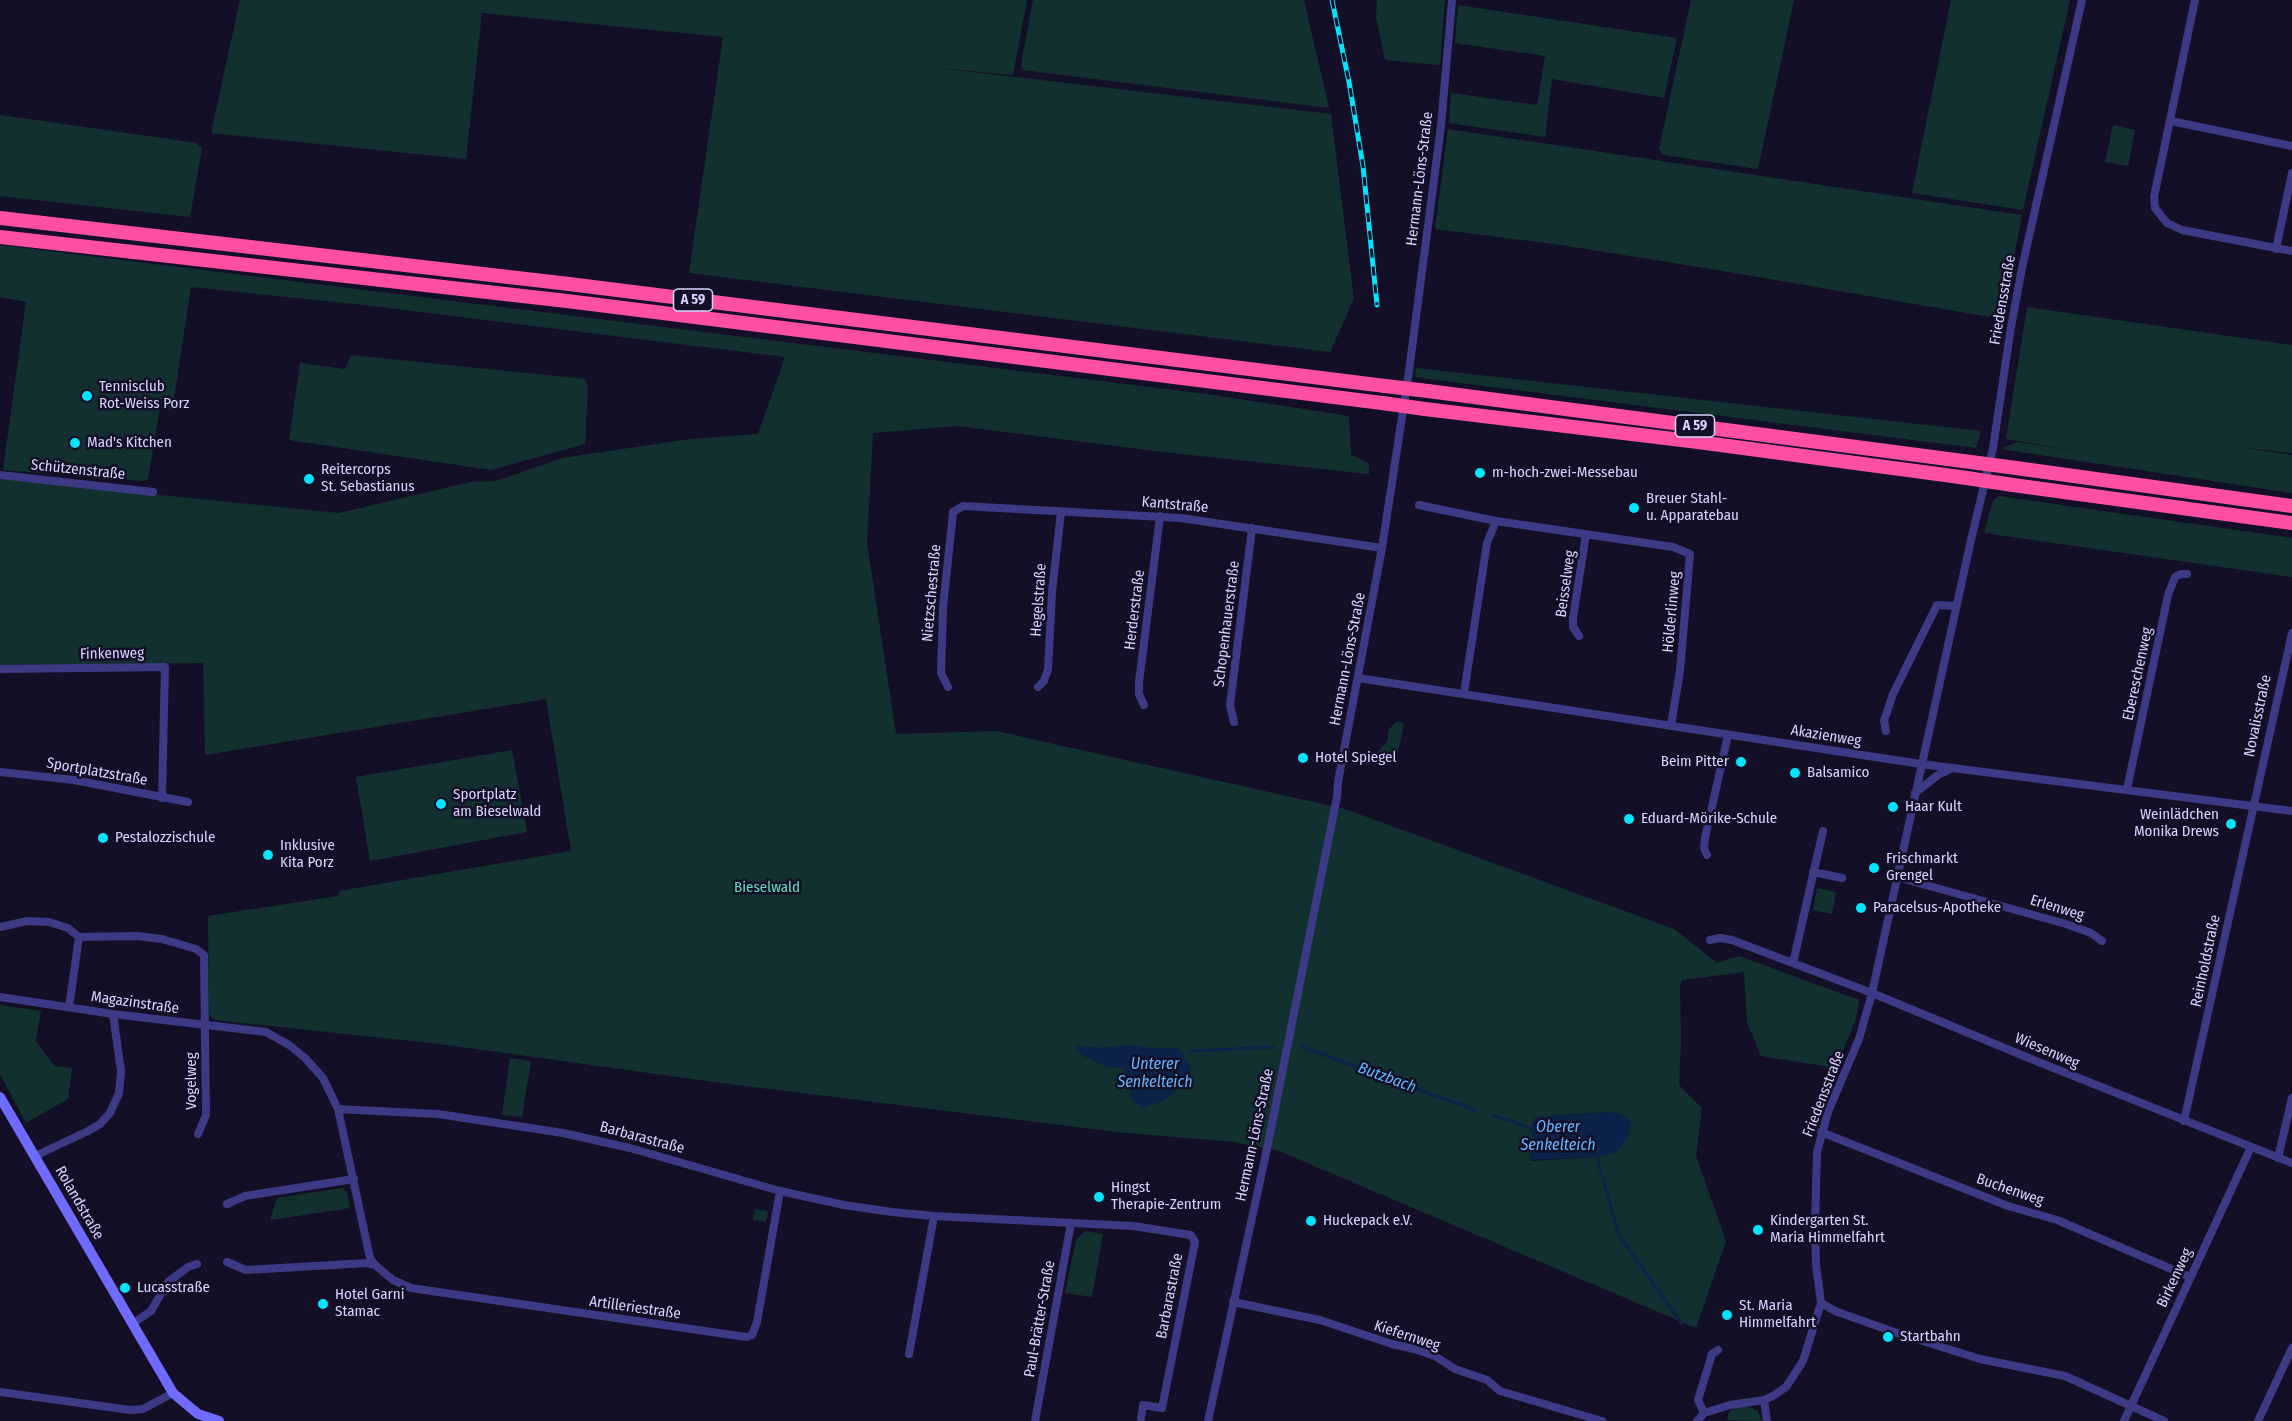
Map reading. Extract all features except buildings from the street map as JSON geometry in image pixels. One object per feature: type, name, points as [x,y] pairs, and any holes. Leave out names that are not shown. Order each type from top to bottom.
[{"type":"highway","name":"A 59","points":[[0,218],[569,284],[1428,391],[2292,506]]},
{"type":"highway","name":"A 59","points":[[0,237],[567,302],[1698,442],[2292,523]]},
{"type":"main road","name":"Rolandstraße","points":[[0,1097],[173,1393],[189,1407],[215,1420]]},
{"type":"street","name":"Hermann-Löns-Straße","points":[[1208,1421],[1268,1144],[1382,548],[1409,371],[1440,137],[1452,0]]},
{"type":"street","name":"Friedensstraße","points":[[1704,1413],[1764,1400],[1786,1387],[1803,1361],[1821,1303],[1816,1265],[1816,1152],[1821,1132],[1853,1056],[1872,993],[1956,606],[1993,448],[2022,268],[2082,0]]},
{"type":"street","points":[[2195,0],[2154,197],[2155,208],[2161,218],[2182,230],[2292,251]]},
{"type":"street","points":[[2171,121],[2292,146]]},
{"type":"street","points":[[2276,249],[2292,173]]},
{"type":"street","name":"Schützenstraße","points":[[0,475],[153,492]]},
{"type":"street","name":"Hölderlinweg","points":[[1419,505],[1496,521],[1673,547],[1690,554],[1680,671],[1671,725]]},
{"type":"street","name":"Kantstraße","points":[[963,506],[1160,516],[1382,548]]},
{"type":"street","name":"Nietzschestraße","points":[[948,687],[941,673],[943,608],[953,512],[963,506]]},
{"type":"street","name":"Hegelstraße","points":[[1038,687],[1044,681],[1048,669],[1052,592],[1061,512]]},
{"type":"street","name":"Herderstraße","points":[[1144,705],[1139,694],[1139,682],[1160,516]]},
{"type":"street","points":[[1464,693],[1487,543],[1496,521]]},
{"type":"street","name":"Schopenhauerstraße","points":[[1234,722],[1230,705],[1252,528]]},
{"type":"street","name":"Beisselweg","points":[[1579,636],[1574,627],[1573,618],[1586,534]]},
{"type":"street","name":"Ebereschenweg","points":[[2127,789],[2169,596],[2175,577],[2187,574]]},
{"type":"street","points":[[1886,730],[1884,721],[1893,694],[1937,605],[1956,606]]},
{"type":"street","name":"Novalisstraße","points":[[2253,806],[2292,633]]},
{"type":"street","name":"Finkenweg","points":[[0,669],[165,667],[162,798]]},
{"type":"street","name":"Akazienweg","points":[[1358,678],[1921,764],[2292,811]]},
{"type":"street","points":[[1707,855],[1704,848],[1705,838],[1728,735]]},
{"type":"street","points":[[1915,793],[1938,775],[1953,768]]},
{"type":"street","name":"Sportplatzstraße","points":[[0,772],[74,780],[188,802]]},
{"type":"street","name":"Reinholdstraße","points":[[2184,1121],[2253,806]]},
{"type":"street","points":[[1793,963],[1822,831]]},
{"type":"street","points":[[1813,872],[1842,878]]},
{"type":"street","name":"Erlenweg","points":[[1897,877],[2066,924],[2091,933],[2102,941]]},
{"type":"street","points":[[0,927],[27,921],[49,922],[68,928],[79,937],[69,1007]]},
{"type":"street","name":"Vogelweg","points":[[79,937],[137,936],[162,939],[187,945],[204,955],[206,1115],[198,1134]]},
{"type":"street","name":"Wiesenweg","points":[[1710,940],[1720,938],[1732,940],[1872,993],[2292,1163]]},
{"type":"street","name":"Magazinstraße","points":[[0,997],[113,1014],[266,1032],[289,1045],[316,1068],[332,1092],[338,1109]]},
{"type":"street","points":[[35,1156],[100,1124],[116,1103],[120,1082],[120,1059],[113,1014]]},
{"type":"street","points":[[2278,1158],[2292,1098]]},
{"type":"street","points":[[338,1109],[367,1248],[375,1265]]},
{"type":"street","name":"Barbarastraße","points":[[338,1109],[438,1114],[563,1133],[630,1148],[780,1191],[844,1205],[934,1216],[1142,1227],[1191,1235],[1195,1242],[1162,1408],[1143,1405],[1141,1418]]},
{"type":"street","name":"Buchenweg","points":[[1821,1132],[2008,1206],[2057,1220],[2190,1276]]},
{"type":"street","name":"Birkenweg","points":[[2124,1421],[2251,1148]]},
{"type":"street","points":[[227,1204],[245,1196],[354,1179]]},
{"type":"street","name":"Artilleriestraße","points":[[375,1265],[393,1280],[411,1288],[746,1337],[752,1335],[757,1322],[780,1191]]},
{"type":"street","points":[[909,1354],[934,1216]]},
{"type":"street","name":"Paul-Brätter-Straße","points":[[1035,1421],[1071,1222]]},
{"type":"street","points":[[227,1262],[246,1270],[367,1263],[375,1265]]},
{"type":"street","points":[[132,1324],[151,1311],[168,1282],[197,1264]]},
{"type":"street","name":"Kiefernweg","points":[[1233,1302],[1320,1320],[1414,1349],[1435,1356],[1455,1369],[1487,1380],[1500,1390],[1602,1421]]},
{"type":"street","points":[[1821,1303],[1835,1311],[1885,1329],[1980,1359],[2065,1376],[2164,1421]]},
{"type":"street","points":[[2258,1421],[2292,1350]]},
{"type":"street","points":[[1697,1421],[1704,1413],[1698,1400],[1715,1352]]},
{"type":"street","points":[[0,1392],[130,1410],[143,1409],[173,1393]]},
{"type":"street","points":[[1764,1400],[1767,1421]]},
{"type":"green space","points":[[240,0],[1027,0],[1013,75],[930,67],[1331,114],[1354,299],[1330,352],[689,273],[723,37],[482,13],[466,159],[211,133]]},
{"type":"green space","points":[[1033,0],[1304,0],[1329,108],[1023,70],[1021,65]]},
{"type":"green space","points":[[1377,0],[1445,0],[1440,65],[1385,60],[1376,17]]},
{"type":"green space","points":[[1691,0],[1794,0],[1758,169],[1663,155],[1659,149]]},
{"type":"green space","points":[[1951,0],[2070,0],[2023,210],[1912,193]]},
{"type":"green space","points":[[1458,5],[1677,38],[1664,98],[1552,79],[1545,137],[1449,123],[1451,93],[1537,105],[1545,56],[1455,43]]},
{"type":"green space","points":[[0,115],[197,143],[202,148],[190,217],[0,196]]},
{"type":"green space","points":[[2113,125],[2135,130],[2128,166],[2105,162]]},
{"type":"green space","points":[[1448,129],[2022,215],[2002,319],[1561,245],[1435,229]]},
{"type":"green space","name":"Bieselwald","points":[[0,245],[1206,394],[1349,416],[1351,455],[1369,463],[1369,474],[1163,452],[958,426],[873,433],[867,543],[896,734],[996,731],[1345,809],[1674,929],[1717,963],[1739,956],[1859,1000],[1856,1019],[1836,1068],[1761,1056],[1747,1022],[1744,972],[1682,980],[1680,986],[1679,1085],[1702,1108],[1696,1156],[1726,1241],[1696,1328],[1279,1151],[1234,1142],[1117,1132],[721,1083],[440,1044],[214,1020],[209,1014],[208,916],[338,896],[339,891],[571,851],[546,699],[205,755],[203,663],[0,665],[0,479],[339,513],[471,482],[496,481],[562,458],[690,439],[758,434],[785,357],[364,305],[191,287],[172,411],[160,408],[148,479],[144,481],[3,470],[26,302],[0,297]],"holes":[[[1127,1045],[1177,1048],[1182,1053],[1189,1071],[1174,1092],[1163,1101],[1143,1108],[1132,1100],[1127,1074],[1122,1068],[1107,1067],[1084,1056],[1077,1046],[1103,1048]],[[1607,1112],[1619,1114],[1597,1157],[1531,1161],[1530,1155],[1534,1144],[1531,1128],[1535,1117]]]},
{"type":"green space","points":[[2027,307],[2292,345],[2292,453],[2239,447],[2292,455],[2292,493],[2001,449],[2017,442],[2091,453],[2006,439]]},
{"type":"green space","points":[[351,355],[585,379],[588,387],[585,444],[491,470],[289,440],[300,363],[345,369]]},
{"type":"green space","points":[[1416,368],[1981,431],[1976,448],[1415,377]]},
{"type":"green space","points":[[1999,496],[2292,538],[2292,577],[1984,533],[1993,500]]},
{"type":"green space","points":[[1397,721],[1404,724],[1398,753],[1393,750],[1385,760],[1376,753],[1387,742],[1389,729]]},
{"type":"green space","name":"Sportplatz am Bieselwald","points":[[512,750],[527,832],[370,861],[356,777]]},
{"type":"green space","points":[[1817,888],[1836,892],[1832,914],[1813,910]]},
{"type":"green space","points":[[0,1005],[41,1011],[36,1041],[54,1066],[72,1068],[68,1099],[26,1123],[0,1074]]},
{"type":"green space","points":[[510,1058],[531,1061],[522,1117],[502,1115]]},
{"type":"green space","points":[[342,1188],[347,1192],[350,1208],[270,1220],[277,1198]]},
{"type":"green space","points":[[755,1209],[768,1211],[766,1222],[753,1220]]},
{"type":"green space","points":[[1085,1231],[1103,1234],[1092,1297],[1065,1293],[1076,1240]]},
{"type":"green space","points":[[1746,1406],[1757,1410],[1762,1421],[1727,1420],[1732,1409]]},
{"type":"water","name":"Unterer Senkelteich","points":[[1127,1045],[1177,1048],[1182,1051],[1186,1061],[1191,1065],[1169,1098],[1143,1108],[1132,1100],[1127,1074],[1122,1068],[1107,1067],[1084,1056],[1075,1048],[1077,1046],[1103,1048]]},
{"type":"water","name":"Oberer Senkelteich","points":[[1607,1112],[1619,1114],[1628,1118],[1632,1123],[1627,1140],[1616,1152],[1597,1157],[1531,1160],[1530,1155],[1534,1144],[1531,1128],[1535,1117]]},
{"type":"waterway","name":"Butzbach","points":[[1300,1046],[1475,1110]]},
{"type":"waterway","name":"Butzbach","points":[[1191,1051],[1273,1047]]},
{"type":"waterway","name":"Butzbach","points":[[1494,1116],[1531,1128]]},
{"type":"waterway","name":"Butzbach","points":[[1597,1157],[1601,1172]]},
{"type":"waterway","name":"Butzbach","points":[[1603,1179],[1619,1235],[1682,1324]]},
{"type":"railway","points":[[1332,0],[1363,166],[1377,305]]},
{"type":"place","name":"Tennisclub Rot-Weiss Porz","points":[[87,396]]},
{"type":"place","name":"Mad's Kitchen","points":[[75,443]]},
{"type":"place","name":"m-hoch-zwei-Messebau","points":[[1480,473]]},
{"type":"place","name":"Reitercorps St. Sebastianus","points":[[309,479]]},
{"type":"place","name":"Breuer Stahl- u. Apparatebau","points":[[1634,508]]},
{"type":"place","name":"Hotel Spiegel","points":[[1303,758]]},
{"type":"place","name":"Beim Pitter","points":[[1741,762]]},
{"type":"place","name":"Balsamico","points":[[1795,773]]},
{"type":"place","name":"Sportplatz am Bieselwald","points":[[441,804]]},
{"type":"place","name":"Haar Kult","points":[[1893,807]]},
{"type":"place","name":"Eduard-Mörike-Schule","points":[[1629,819]]},
{"type":"place","name":"Weinlädchen Monika Drews","points":[[2231,824]]},
{"type":"place","name":"Pestalozzischule","points":[[103,838]]},
{"type":"place","name":"Inklusive Kita Porz","points":[[268,855]]},
{"type":"place","name":"Frischmarkt Grengel","points":[[1874,868]]},
{"type":"place","name":"Paracelsus-Apotheke","points":[[1861,908]]},
{"type":"place","name":"Hingst Therapie-Zentrum","points":[[1099,1197]]},
{"type":"place","name":"Huckepack e.V.","points":[[1311,1221]]},
{"type":"place","name":"Kindergarten St. Maria Himmelfahrt","points":[[1758,1230]]},
{"type":"place","name":"Lucasstraße","points":[[125,1288]]},
{"type":"place","name":"Hotel Garni Stamac","points":[[323,1304]]},
{"type":"place","name":"St. Maria Himmelfahrt","points":[[1727,1315]]},
{"type":"place","name":"Startbahn","points":[[1888,1337]]}]
